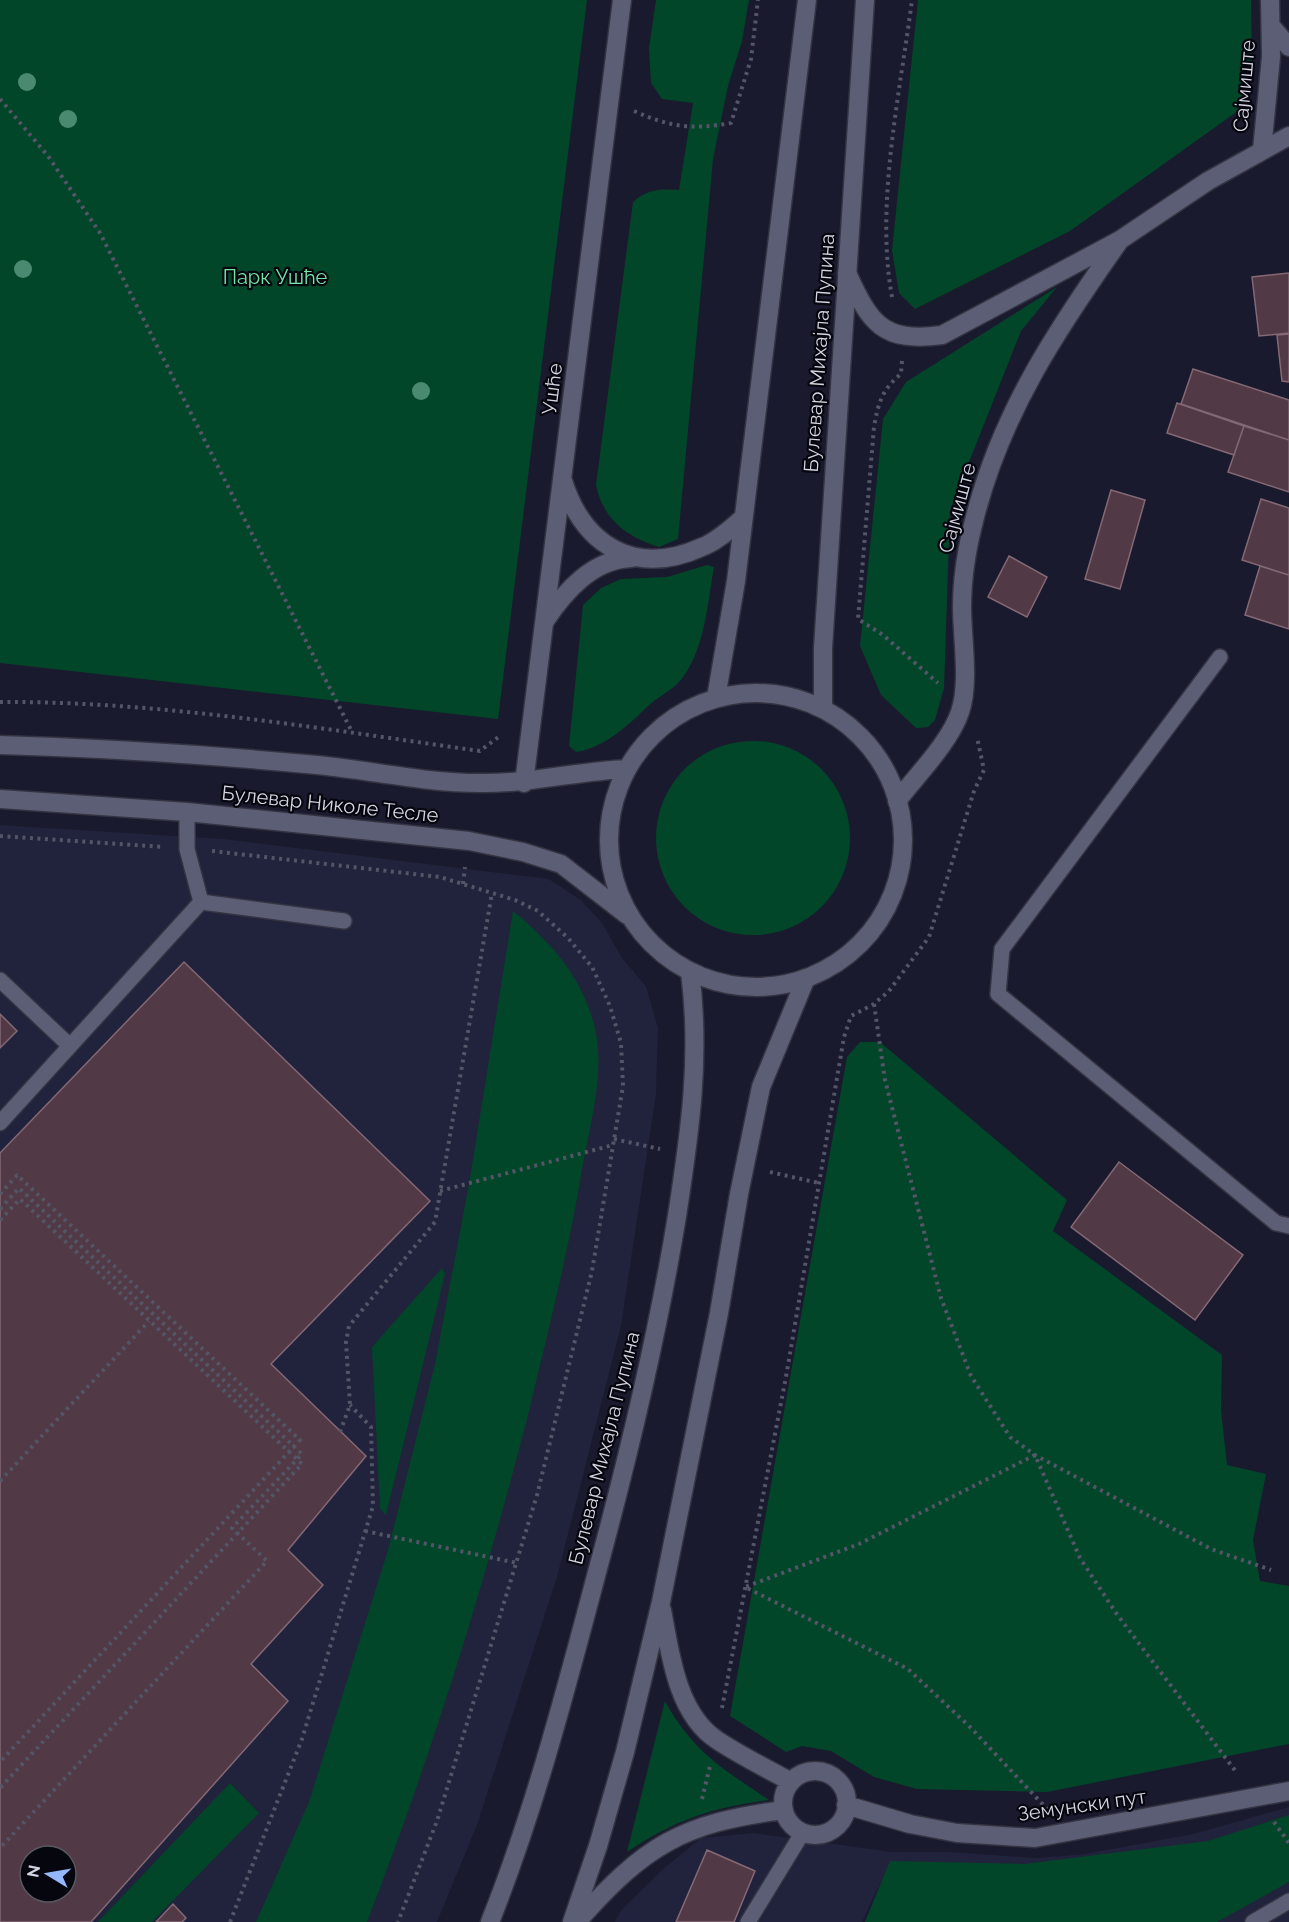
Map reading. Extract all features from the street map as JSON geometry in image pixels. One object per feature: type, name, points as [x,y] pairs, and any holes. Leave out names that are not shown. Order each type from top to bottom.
[{"type":"main road","name":"Ушће","points":[[524,783],[622,0]]},
{"type":"main road","points":[[716,698],[729,634],[807,0]]},
{"type":"main road","name":"Булевар Михајла Пупина","points":[[823,709],[823,648],[865,0]]},
{"type":"main road","name":"Сајмиште","points":[[1262,150],[1269,87],[1270,0]]},
{"type":"main road","name":"Сајмиште","points":[[1271,26],[1289,47]]},
{"type":"main road","name":"Сајмиште","points":[[847,273],[867,314],[874,321],[903,336],[942,335],[1120,240],[1208,181],[1289,136]]},
{"type":"main road","name":"Сајмиште","points":[[897,801],[954,726],[961,710],[964,692],[963,580],[973,524],[1004,428],[1027,381],[1079,298],[1120,240]]},
{"type":"main road","points":[[563,481],[577,515],[589,532],[623,555],[643,558]]},
{"type":"main road","points":[[545,621],[558,602],[577,582],[596,568],[621,559],[663,558],[704,547],[743,518]]},
{"type":"main road","points":[[738,694],[771,694],[802,700],[823,709],[848,726],[870,747],[891,781],[897,801],[902,835],[900,870],[883,914],[851,952],[806,978],[783,985],[736,986],[690,972],[661,952],[633,920],[620,897],[612,872],[609,845],[610,819],[616,793],[627,769],[644,745],[665,725],[689,709],[716,698],[738,694]]},
{"type":"main road","name":"Булевар Николе Тесле","points":[[0,745],[76,747],[316,765],[476,783],[524,783],[568,774],[627,769]]},
{"type":"main road","name":"Булевар Николе Тесле","points":[[0,799],[187,812],[469,841],[523,852],[561,864],[633,920]]},
{"type":"main road","name":"Булевар Михајла Пупина","points":[[490,1922],[520,1839],[579,1642],[633,1436],[660,1313],[690,1125],[696,1070],[696,1016],[690,972]]},
{"type":"main road","points":[[572,1922],[598,1846],[625,1752],[661,1602],[717,1324],[738,1194],[761,1087],[806,978]]},
{"type":"main road","points":[[661,1602],[671,1659],[682,1693],[696,1718],[716,1740],[790,1782]]},
{"type":"main road","points":[[807,1772],[827,1773],[842,1786],[846,1805],[844,1815],[831,1830],[822,1834],[803,1832],[794,1827],[784,1810],[785,1791],[790,1782],[807,1772]]},
{"type":"main road","name":"Земунски пут","points":[[846,1805],[901,1821],[957,1833],[1035,1838],[1289,1791]]},
{"type":"main road","points":[[577,1922],[619,1876],[640,1859],[695,1828],[717,1821],[784,1810]]},
{"type":"lane","points":[[1220,657],[1002,949],[998,994],[1276,1223],[1289,1226]]},
{"type":"lane","points":[[187,812],[187,849],[201,902]]},
{"type":"lane","points":[[201,902],[344,921]]},
{"type":"lane","points":[[0,1123],[201,902]]},
{"type":"lane","points":[[0,980],[70,1046]]},
{"type":"lane","points":[[748,1922],[803,1832]]},
{"type":"lane","points":[[741,1905],[761,1898]]},
{"type":"lane","points":[[1253,1922],[1289,1901]]},
{"type":"path","points":[[634,99],[633,110],[678,127],[704,128],[731,123],[751,59],[758,0]]},
{"type":"path","points":[[0,99],[48,156],[100,233],[352,733]]},
{"type":"path","points":[[695,1828],[716,1740],[786,1377],[844,1037],[851,1016],[874,1004],[889,991],[929,937],[974,791],[984,770],[978,739],[961,710],[944,688],[883,635],[858,619]]},
{"type":"path","points":[[0,702],[63,702],[352,733],[480,751],[501,736],[502,724]]},
{"type":"path","points":[[0,837],[187,849],[440,877],[492,893],[538,911],[568,938],[592,968],[610,1006],[621,1043],[623,1086],[592,1271],[537,1495],[517,1563],[437,1821],[398,1922]]},
{"type":"path","points":[[340,1432],[350,1405],[346,1342],[349,1326],[435,1222],[492,893]]},
{"type":"path","points":[[874,1004],[885,1080],[941,1298],[970,1376],[1010,1437],[1035,1455],[1211,1549],[1271,1570]]},
{"type":"path","points":[[440,1191],[613,1146]]},
{"type":"path","points":[[0,1194],[17,1175],[300,1440],[0,1762]]},
{"type":"path","points":[[0,1209],[19,1188],[302,1454],[232,1528],[267,1561],[0,1848]]},
{"type":"path","points":[[0,1220],[20,1199],[302,1464],[0,1788]]},
{"type":"path","points":[[0,1481],[149,1321]]},
{"type":"path","points":[[230,1922],[302,1739],[373,1506],[371,1427],[350,1405]]},
{"type":"path","points":[[745,1587],[859,1544],[1035,1455]]},
{"type":"path","points":[[1035,1455],[1080,1558],[1116,1613],[1257,1798],[1289,1844]]},
{"type":"path","points":[[365,1531],[517,1563]]},
{"type":"path","points":[[745,1587],[908,1670],[970,1727],[1068,1833]]},
{"type":"shaded area","points":[[0,825],[224,839],[549,879],[581,900],[602,923],[622,958],[646,986],[658,1028],[656,1094],[621,1326],[557,1577],[477,1825],[437,1922],[0,1922]]},
{"type":"shaded area","points":[[1289,1807],[1289,1922],[865,1922],[881,1881],[862,1922],[615,1922],[621,1910],[662,1870],[701,1838],[753,1833],[893,1852],[951,1852],[1037,1858],[1085,1854],[1193,1834]]},
{"type":"green space","name":"Парк Ушће","points":[[0,0],[587,0],[498,719],[0,663]]},
{"type":"green space","points":[[656,0],[749,0],[742,41],[728,86],[713,159],[678,539],[659,547],[636,538],[618,525],[604,508],[596,485],[633,202],[644,194],[654,191],[679,190],[693,103],[662,99],[651,83],[649,48]]},
{"type":"green space","points":[[918,0],[1251,0],[1252,71],[1242,108],[1070,231],[915,309],[899,293],[892,250]]},
{"type":"green space","points":[[1057,287],[1021,331],[950,510],[944,688],[935,720],[928,727],[916,728],[881,695],[860,646],[883,419],[906,382]]},
{"type":"green space","points":[[707,565],[714,567],[707,612],[700,642],[688,670],[675,686],[606,741],[576,752],[569,746],[583,605],[601,588],[621,579],[667,577]]},
{"type":"green space","points":[[753,741],[781,745],[799,753],[814,763],[828,777],[846,810],[850,838],[846,866],[838,884],[828,899],[814,913],[781,931],[753,935],[725,931],[707,923],[692,913],[678,899],[660,866],[656,838],[660,810],[668,792],[678,777],[692,763],[725,745]]},
{"type":"green space","points":[[513,911],[554,950],[575,980],[591,1014],[598,1051],[597,1088],[574,1212],[527,1419],[474,1609],[434,1735],[367,1922],[256,1922],[309,1802],[388,1550],[435,1364],[469,1184]]},
{"type":"green space","points":[[860,1042],[880,1042],[1067,1200],[1053,1231],[1222,1355],[1221,1410],[1227,1465],[1266,1474],[1253,1540],[1260,1581],[1289,1586],[1289,1744],[1047,1792],[917,1789],[874,1777],[831,1751],[802,1746],[786,1752],[730,1716],[847,1057]]},
{"type":"green space","points":[[442,1268],[445,1274],[386,1515],[380,1509],[372,1347]]},
{"type":"green space","points":[[665,1701],[686,1733],[710,1758],[769,1800],[712,1811],[678,1823],[627,1852]]},
{"type":"green space","points":[[230,1783],[259,1813],[152,1922],[98,1922]]},
{"type":"green space","points":[[1289,1815],[1289,1882],[1217,1922],[865,1922],[890,1861],[1024,1864],[1208,1841]]},
{"type":"building","points":[[1289,273],[1289,333],[1259,336],[1252,277]]},
{"type":"building","points":[[1289,334],[1289,382],[1282,381],[1277,335]]},
{"type":"building","points":[[1193,369],[1289,400],[1289,440],[1181,404]]},
{"type":"building","points":[[1177,403],[1244,426],[1234,455],[1167,433]]},
{"type":"building","points":[[1244,426],[1289,440],[1289,492],[1228,472]]},
{"type":"building","points":[[1111,490],[1145,500],[1120,589],[1085,579]]},
{"type":"building","points":[[1261,499],[1289,508],[1289,575],[1242,560]]},
{"type":"building","points":[[1009,556],[1047,577],[1027,617],[988,597]]},
{"type":"building","points":[[1260,566],[1289,575],[1289,629],[1245,615]]},
{"type":"building","points":[[184,962],[430,1201],[271,1364],[366,1456],[288,1550],[323,1585],[251,1664],[288,1701],[91,1922],[0,1922],[0,1153]]},
{"type":"building","points":[[0,1014],[17,1031],[0,1048]]},
{"type":"building","points":[[1119,1162],[1243,1255],[1195,1320],[1071,1227]]},
{"type":"building","points":[[707,1850],[755,1871],[734,1922],[676,1922]]},
{"type":"building","points":[[173,1904],[186,1918],[182,1922],[156,1922]]}]
